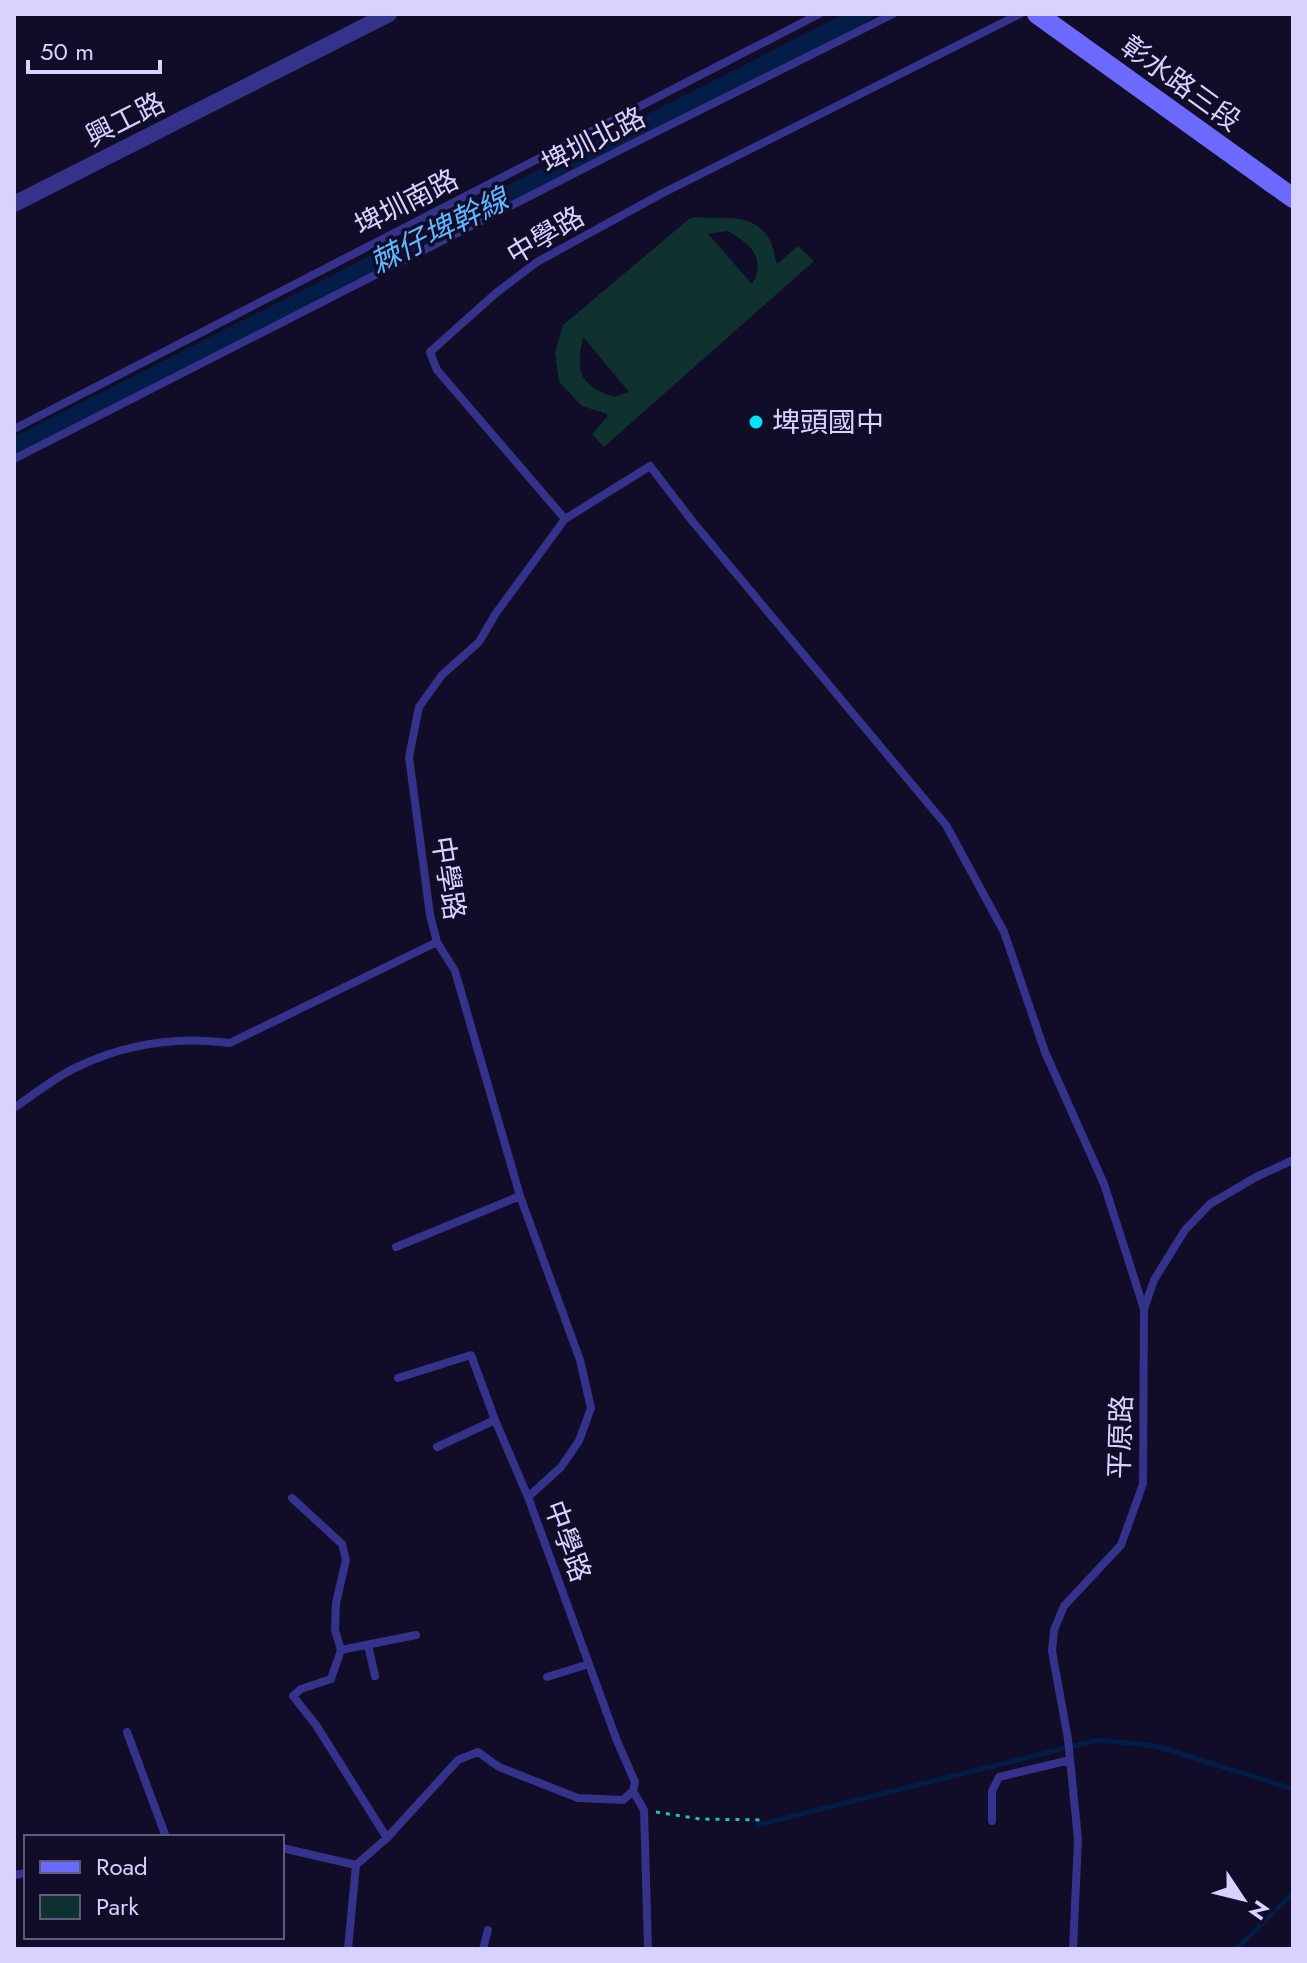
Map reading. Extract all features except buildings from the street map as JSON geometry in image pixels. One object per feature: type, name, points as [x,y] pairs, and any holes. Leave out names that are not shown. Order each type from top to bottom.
[{"type":"main road","name":"彰水路三段","points":[[1037,14],[1293,198]]},
{"type":"street","name":"興工路","points":[[14,204],[389,14]]},
{"type":"lane","name":"埤圳南路","points":[[14,429],[819,14]]},
{"type":"lane","name":"埤圳北路","points":[[14,459],[893,14]]},
{"type":"lane","name":"中學路","points":[[644,1810],[633,1791],[635,1782],[528,1497],[561,1467],[579,1441],[591,1408],[580,1360],[520,1196],[455,971],[437,942],[430,915],[409,757],[419,707],[442,675],[479,642],[496,613],[565,519],[437,370],[430,352],[496,293],[537,262],[661,194],[1020,14]]},
{"type":"lane","points":[[565,519],[650,466],[693,522],[946,825],[1004,932],[1045,1052],[1104,1184],[1144,1309]]},
{"type":"lane","points":[[14,1108],[77,1067],[148,1043],[198,1039],[230,1043],[437,942]]},
{"type":"lane","name":"平原路","points":[[1073,1949],[1078,1839],[1070,1760],[1052,1651],[1054,1630],[1064,1606],[1121,1545],[1143,1484],[1144,1309],[1154,1280],[1185,1230],[1210,1204],[1293,1160]]},
{"type":"lane","points":[[396,1247],[520,1196]]},
{"type":"lane","points":[[398,1378],[471,1355],[528,1497]]},
{"type":"lane","points":[[437,1447],[495,1420]]},
{"type":"lane","points":[[292,1498],[342,1544],[346,1560],[336,1603],[335,1630],[341,1650],[331,1679],[301,1689],[293,1696],[316,1725],[387,1838]]},
{"type":"lane","points":[[341,1650],[416,1635]]},
{"type":"lane","points":[[368,1645],[375,1676]]},
{"type":"lane","points":[[547,1677],[589,1664]]},
{"type":"lane","points":[[127,1732],[165,1835]]},
{"type":"lane","points":[[348,1949],[356,1865],[387,1838],[458,1760],[478,1752],[499,1767],[578,1798],[623,1800],[633,1791]]},
{"type":"lane","points":[[992,1821],[992,1791],[999,1777],[1070,1760]]},
{"type":"lane","points":[[644,1810],[648,1949]]},
{"type":"lane","points":[[284,1848],[356,1865]]},
{"type":"lane","points":[[483,1949],[488,1930]]},
{"type":"path","points":[[644,1810],[700,1819],[764,1820]]},
{"type":"green space","points":[[689,219],[746,221],[762,230],[769,239],[777,264],[798,246],[814,261],[604,447],[592,434],[607,414],[582,406],[559,382],[555,353],[563,325]],"holes":[[[727,231],[754,252],[758,266],[752,284],[708,234]],[[584,338],[629,392],[614,397],[587,382],[580,369]]]},
{"type":"waterway","name":"棘仔埤幹線","points":[[14,447],[864,14]]},
{"type":"waterway","points":[[758,1825],[1098,1740],[1156,1746],[1293,1789]]},
{"type":"waterway","points":[[1236,1949],[1293,1893]]},
{"type":"place","name":"埤頭國中","points":[[756,422]]}]
